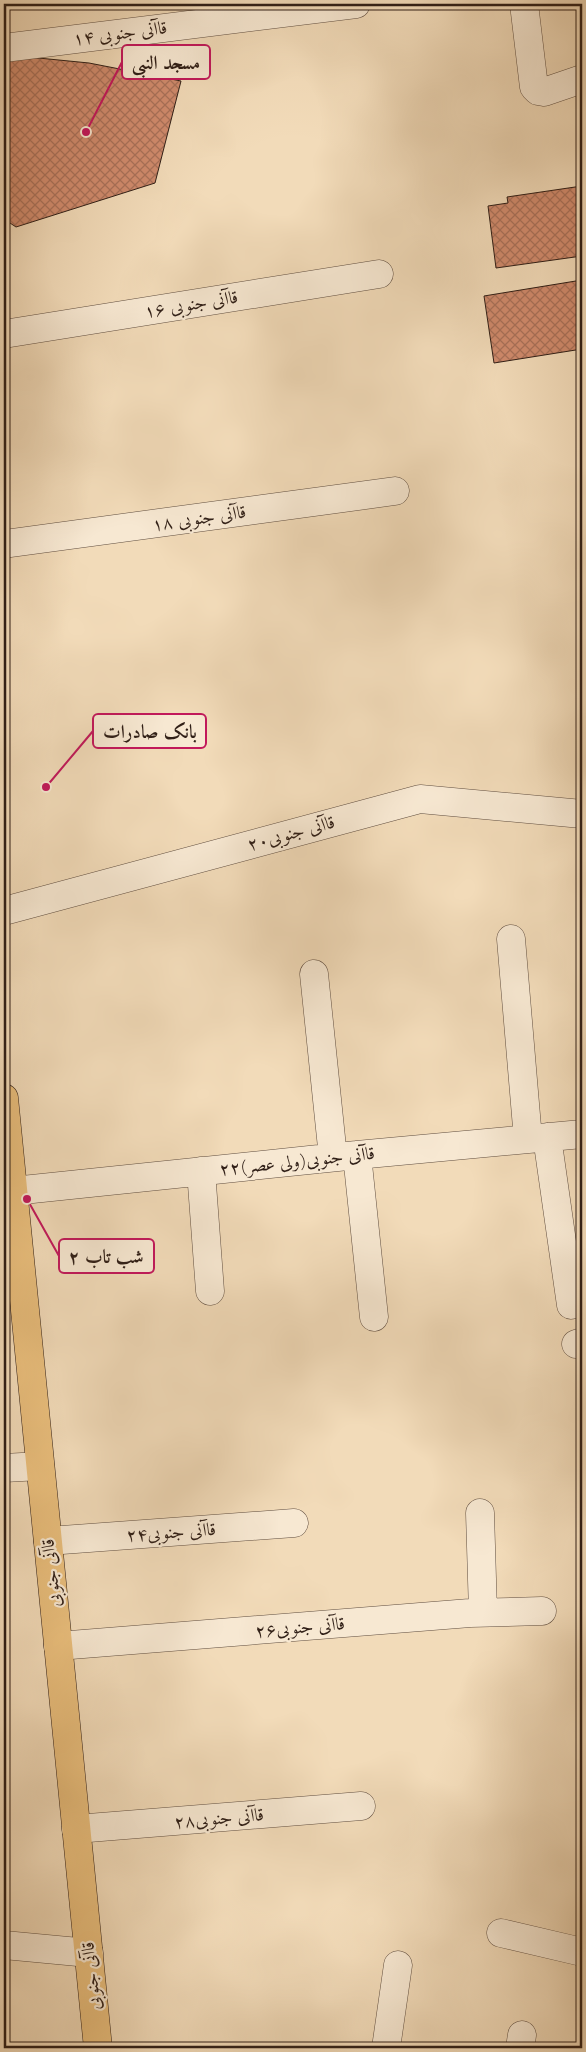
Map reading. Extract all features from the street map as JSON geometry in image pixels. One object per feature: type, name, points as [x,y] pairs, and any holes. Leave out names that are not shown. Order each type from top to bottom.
[{"type":"main road","name":"قاآنی جنوبی","points":[[4,1098],[98,2048]]},
{"type":"street","name":"قاآنی جنوبی ۱۴","points":[[4,48],[356,4]]},
{"type":"street","points":[[524,4],[534,87],[538,91],[544,92],[582,79]]},
{"type":"street","name":"قاآنی جنوبی ۱۶","points":[[4,334],[379,274]]},
{"type":"street","name":"قاآنی جنوبی ۱۸","points":[[4,544],[395,491]]},
{"type":"street","name":"۲۰قاآنی جنوبی","points":[[4,911],[420,799],[582,814]]},
{"type":"street","points":[[511,939],[537,1138],[571,1305]]},
{"type":"street","points":[[314,974],[374,1317]]},
{"type":"street","name":"۲۲قاآنی جنوبی(ولی عصر)","points":[[13,1191],[345,1156],[582,1134]]},
{"type":"street","points":[[201,1171],[210,1290]]},
{"type":"street","points":[[4,1468],[40,1466]]},
{"type":"street","points":[[480,1513],[483,1612]]},
{"type":"street","name":"۲۴قاآنی جنوبی","points":[[48,1542],[294,1523]]},
{"type":"street","name":"۲۶قاآنی جنوبی","points":[[58,1646],[483,1612],[542,1611]]},
{"type":"street","name":"۲۸قاآنی جنوبی","points":[[76,1829],[361,1806]]},
{"type":"street","points":[[501,1933],[582,1952]]},
{"type":"street","points":[[4,1945],[89,1953]]},
{"type":"street","points":[[386,2048],[398,1966]]},
{"type":"building","points":[[8,55],[89,63],[181,81],[155,183],[16,227],[4,219],[4,75]]},
{"type":"building","points":[[582,186],[582,256],[496,268],[488,206],[508,203],[507,197]]},
{"type":"building","points":[[582,280],[582,349],[494,363],[484,296]]},
{"type":"place","name":"مسجد النبی","points":[[86,132]]},
{"type":"place","name":"بانک صادرات","points":[[46,787]]},
{"type":"place","name":"شب تاب ۲","points":[[27,1199]]}]
